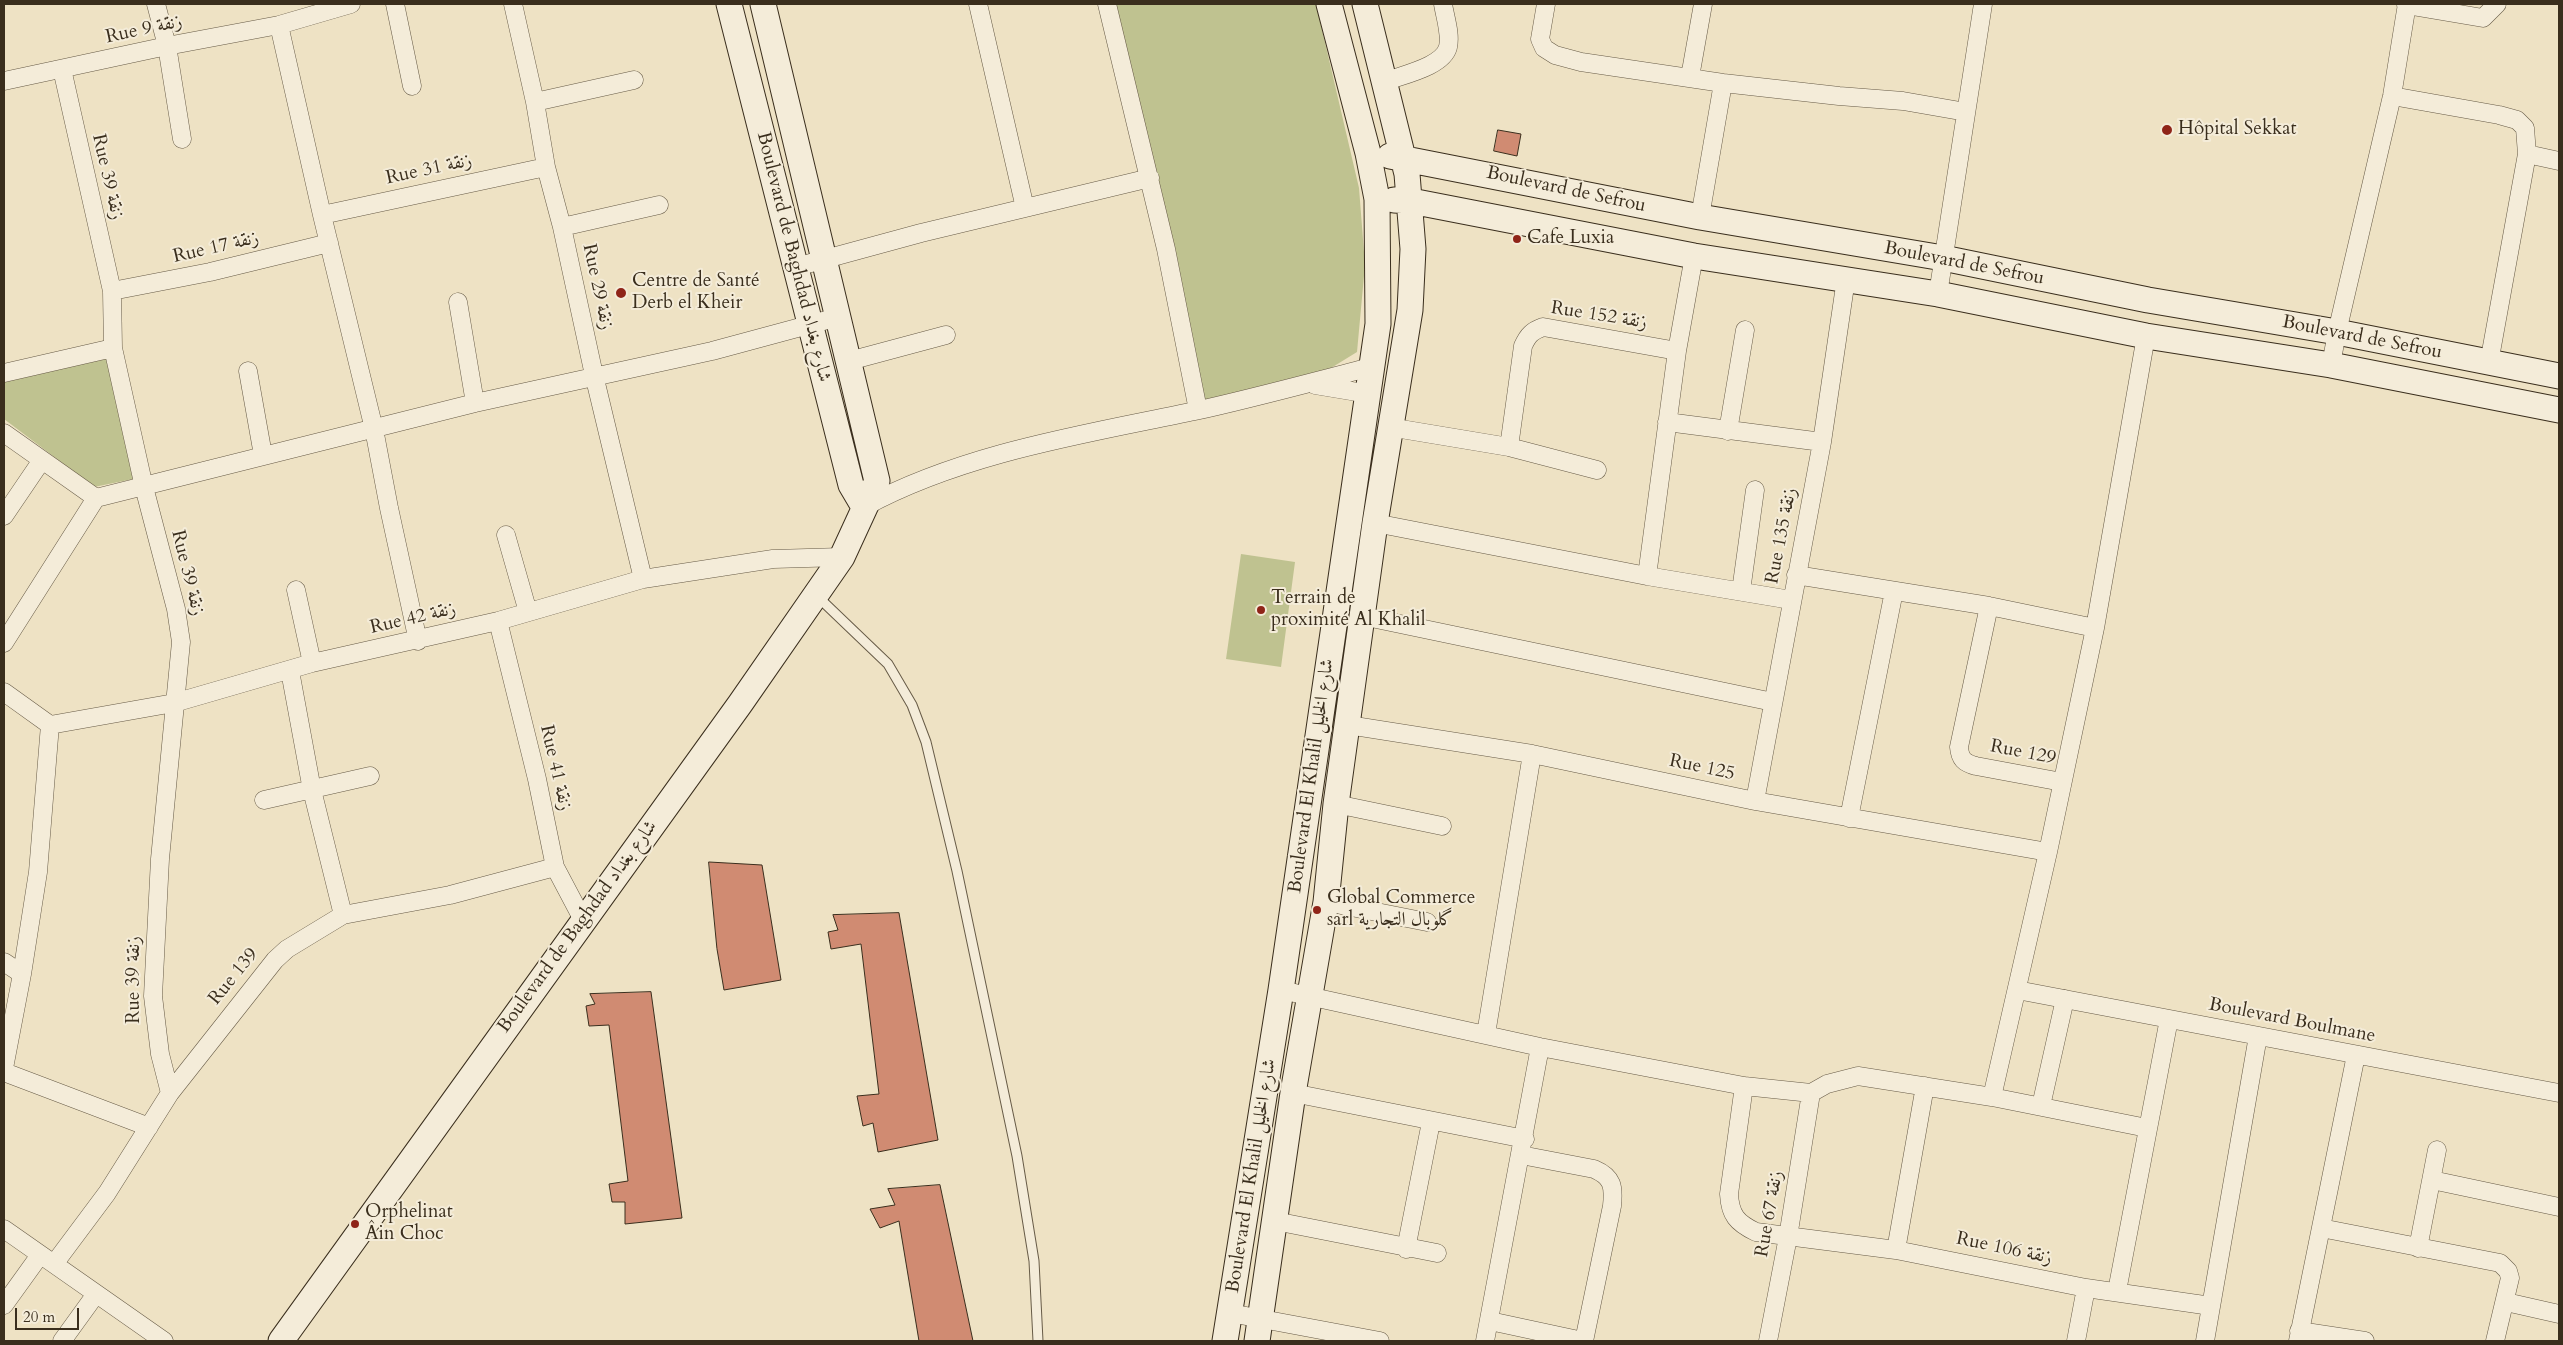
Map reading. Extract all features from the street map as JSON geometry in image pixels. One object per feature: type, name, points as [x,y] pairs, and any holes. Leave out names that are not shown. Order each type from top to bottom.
[{"type":"street","points":[[156,4],[167,46],[182,139]]},
{"type":"street","name":"Rue 9 زنقة","points":[[4,81],[167,46],[279,25],[303,11],[351,4]]},
{"type":"street","points":[[396,4],[412,86]]},
{"type":"street","name":"Rue 29 زنقة","points":[[513,4],[535,102],[546,167],[562,227],[594,375],[643,579]]},
{"type":"street","name":"Boulevard de Baghdad شارع بغداد","points":[[729,4],[851,485],[864,507]]},
{"type":"street","name":"Boulevard de Baghdad شارع بغداد","points":[[281,1341],[740,704],[842,557],[877,480],[763,4]]},
{"type":"street","points":[[978,4],[1025,208]]},
{"type":"street","points":[[1107,4],[1150,178],[1184,330],[1198,410]]},
{"type":"street","name":"Boulevard El Khalil شارع الخليل","points":[[1225,1341],[1281,990],[1378,324],[1377,199],[1368,153],[1329,4]]},
{"type":"street","name":"Boulevard El Khalil شارع الخليل","points":[[1259,1330],[1293,1093],[1326,902],[1336,804],[1389,427],[1410,310],[1414,249],[1411,201],[1404,157],[1365,4]]},
{"type":"street","points":[[1384,82],[1442,58],[1449,45],[1443,4]]},
{"type":"street","points":[[1546,4],[1540,39],[1548,52],[1581,62],[1723,83],[1903,101],[1966,112]]},
{"type":"street","points":[[1690,77],[1703,4]]},
{"type":"street","points":[[1938,294],[1983,4]]},
{"type":"street","points":[[2331,365],[2392,96],[2406,4],[2483,18],[2497,4]]},
{"type":"street","points":[[279,25],[322,215],[374,429],[388,508],[418,641]]},
{"type":"street","name":"Rue 39 زنقة","points":[[62,69],[82,166],[112,291],[113,348],[144,487],[176,609],[181,642],[160,859],[153,996],[160,1054],[170,1093]]},
{"type":"street","points":[[535,102],[634,80]]},
{"type":"street","points":[[1700,217],[1723,83]]},
{"type":"street","points":[[2392,96],[2517,120],[2525,128],[2527,154],[2489,363]]},
{"type":"street","name":"Boulevard de Sefrou","points":[[1368,153],[1404,157],[1700,217],[1943,258],[2182,306],[2337,332],[2559,376]]},
{"type":"street","points":[[2527,154],[2559,160]]},
{"type":"street","name":"Rue 31 زنقة","points":[[322,215],[546,167]]},
{"type":"street","points":[[796,267],[921,233],[1150,178]]},
{"type":"street","name":"Boulevard de Sefrou","points":[[1377,199],[1411,201],[1694,256],[1846,278],[1938,294],[2178,342],[2331,365],[2559,410]]},
{"type":"street","points":[[562,227],[659,205]]},
{"type":"street","name":"Rue 17 زنقة","points":[[112,291],[210,272],[329,243]]},
{"type":"street","points":[[1647,576],[1677,351],[1694,256]]},
{"type":"street","name":"Rue 135 زنقة","points":[[1755,801],[1822,442],[1846,278]]},
{"type":"street","points":[[458,302],[475,404]]},
{"type":"street","points":[[2178,342],[2182,306]]},
{"type":"street","points":[[4,643],[96,498],[594,375],[712,351],[810,323],[838,317]]},
{"type":"street","name":"Rue 152 زنقة","points":[[1510,447],[1523,346],[1529,335],[1544,327],[1677,351]]},
{"type":"street","points":[[1728,430],[1745,330]]},
{"type":"street","points":[[848,361],[946,334]]},
{"type":"street","points":[[1992,1097],[2048,852],[2095,628],[2146,336]]},
{"type":"street","points":[[4,373],[113,348]]},
{"type":"street","points":[[864,507],[890,493],[991,457],[1307,385],[1371,367]]},
{"type":"street","points":[[248,371],[264,455]]},
{"type":"street","points":[[1307,385],[1369,394]]},
{"type":"street","points":[[1667,422],[1822,442]]},
{"type":"street","points":[[1389,427],[1510,447],[1597,470]]},
{"type":"street","points":[[4,433],[96,498]]},
{"type":"street","points":[[4,516],[42,460]]},
{"type":"street","points":[[1741,591],[1755,490]]},
{"type":"street","points":[[1375,523],[1647,576],[1791,600]]},
{"type":"street","points":[[506,536],[528,612]]},
{"type":"street","name":"Rue 42 زنقة","points":[[50,725],[174,704],[312,663],[418,641],[498,621],[643,579],[773,559],[842,557]]},
{"type":"street","points":[[1796,575],[1988,606],[2095,628]]},
{"type":"street","points":[[296,590],[312,663]]},
{"type":"street","points":[[1849,818],[1894,591]]},
{"type":"street","name":"Rue 129","points":[[1988,606],[1959,747],[1960,756],[1963,761],[1976,766],[2062,782]]},
{"type":"street","points":[[1362,616],[1773,702]]},
{"type":"street","name":"Rue 41 زنقة","points":[[498,621],[538,779],[555,867],[583,920]]},
{"type":"street","points":[[290,671],[312,790],[343,915]]},
{"type":"street","points":[[4,692],[50,725],[38,872],[4,1070],[149,1127]]},
{"type":"street","name":"Rue 125","points":[[1348,725],[1532,754],[1755,801],[2048,852]]},
{"type":"street","points":[[1486,1034],[1532,754]]},
{"type":"street","points":[[264,800],[370,776]]},
{"type":"street","points":[[1336,804],[1442,826]]},
{"type":"street","name":"Rue 139","points":[[4,1305],[107,1193],[170,1093],[274,960],[287,949],[343,915],[450,895],[555,867]]},
{"type":"street","points":[[1326,902],[1427,922]]},
{"type":"street","points":[[4,962],[22,974]]},
{"type":"street","points":[[1281,990],[1486,1034],[1540,1048],[1744,1086],[1811,1093],[1827,1084],[1858,1076],[1992,1097],[2147,1128]]},
{"type":"street","name":"Boulevard Boulmane","points":[[2017,990],[2559,1093]]},
{"type":"street","points":[[2040,1106],[2065,999]]},
{"type":"street","points":[[2117,1291],[2169,1019]]},
{"type":"street","points":[[2205,1341],[2258,1036]]},
{"type":"street","points":[[1485,1341],[1523,1147],[1540,1048]]},
{"type":"street","points":[[2356,1055],[2298,1336],[2366,1341]]},
{"type":"street","name":"Rue 106 زنقة","points":[[1744,1086],[1729,1194],[1730,1209],[1734,1218],[1744,1227],[1756,1232],[1788,1237],[1896,1250],[2086,1288],[2211,1306]]},
{"type":"street","points":[[1896,1250],[1925,1086]]},
{"type":"street","points":[[1293,1093],[1431,1122],[1523,1147],[1594,1169],[1605,1174],[1612,1181],[1614,1191],[1612,1206],[1583,1341],[1490,1321]]},
{"type":"street","name":"Rue 67 زنقة","points":[[1768,1341],[1788,1237],[1811,1093]]},
{"type":"street","points":[[1406,1248],[1431,1122]]},
{"type":"street","points":[[2418,1248],[2437,1150]]},
{"type":"street","points":[[2432,1180],[2559,1207]]},
{"type":"street","points":[[1275,1221],[1437,1253]]},
{"type":"street","points":[[2321,1228],[2500,1263],[2508,1271],[2510,1278],[2506,1302],[2495,1341]]},
{"type":"street","points":[[4,1229],[164,1341]]},
{"type":"street","points":[[2076,1341],[2086,1288]]},
{"type":"street","points":[[62,1341],[96,1294]]},
{"type":"street","points":[[2506,1302],[2559,1314]]},
{"type":"street","points":[[1230,1313],[1259,1330],[1380,1341]]},
{"type":"lane","points":[[815,594],[888,664],[912,706],[926,742],[957,871],[1017,1156],[1034,1262],[1038,1341]]},
{"type":"green space","points":[[1111,4],[1316,4],[1359,188],[1365,265],[1357,352],[1305,384],[1201,407]]},
{"type":"green space","points":[[110,356],[138,478],[94,487],[4,419],[4,381]]},
{"type":"green space","name":"Terrain de proximité Al Khalil","points":[[1241,554],[1295,562],[1281,667],[1226,659]]},
{"type":"building","points":[[1498,130],[1521,134],[1517,156],[1494,151]]},
{"type":"building","points":[[709,862],[762,865],[781,980],[724,990],[717,949]]},
{"type":"building","points":[[899,913],[938,1140],[878,1152],[873,1123],[863,1126],[857,1096],[879,1094],[861,944],[831,949],[828,932],[838,930],[833,915]]},
{"type":"building","points":[[651,992],[682,1218],[625,1224],[625,1202],[612,1202],[609,1184],[628,1181],[609,1025],[589,1026],[586,1006],[595,1004],[590,994]]},
{"type":"building","points":[[940,1185],[973,1341],[919,1341],[899,1221],[880,1228],[870,1209],[895,1205],[888,1189]]},
{"type":"place","name":"Hôpital Sekkat","points":[[2167,130]]},
{"type":"place","name":"Cafe Luxia","points":[[1517,239]]},
{"type":"place","name":"Centre de Santé Derb el Kheir","points":[[621,293]]},
{"type":"place","name":"Terrain de proximité Al Khalil","points":[[1261,610]]},
{"type":"place","name":"Global Commerce sarl گلوبال التجارية","points":[[1317,910]]},
{"type":"place","name":"Orphelinat Âin Choc","points":[[355,1224]]}]
